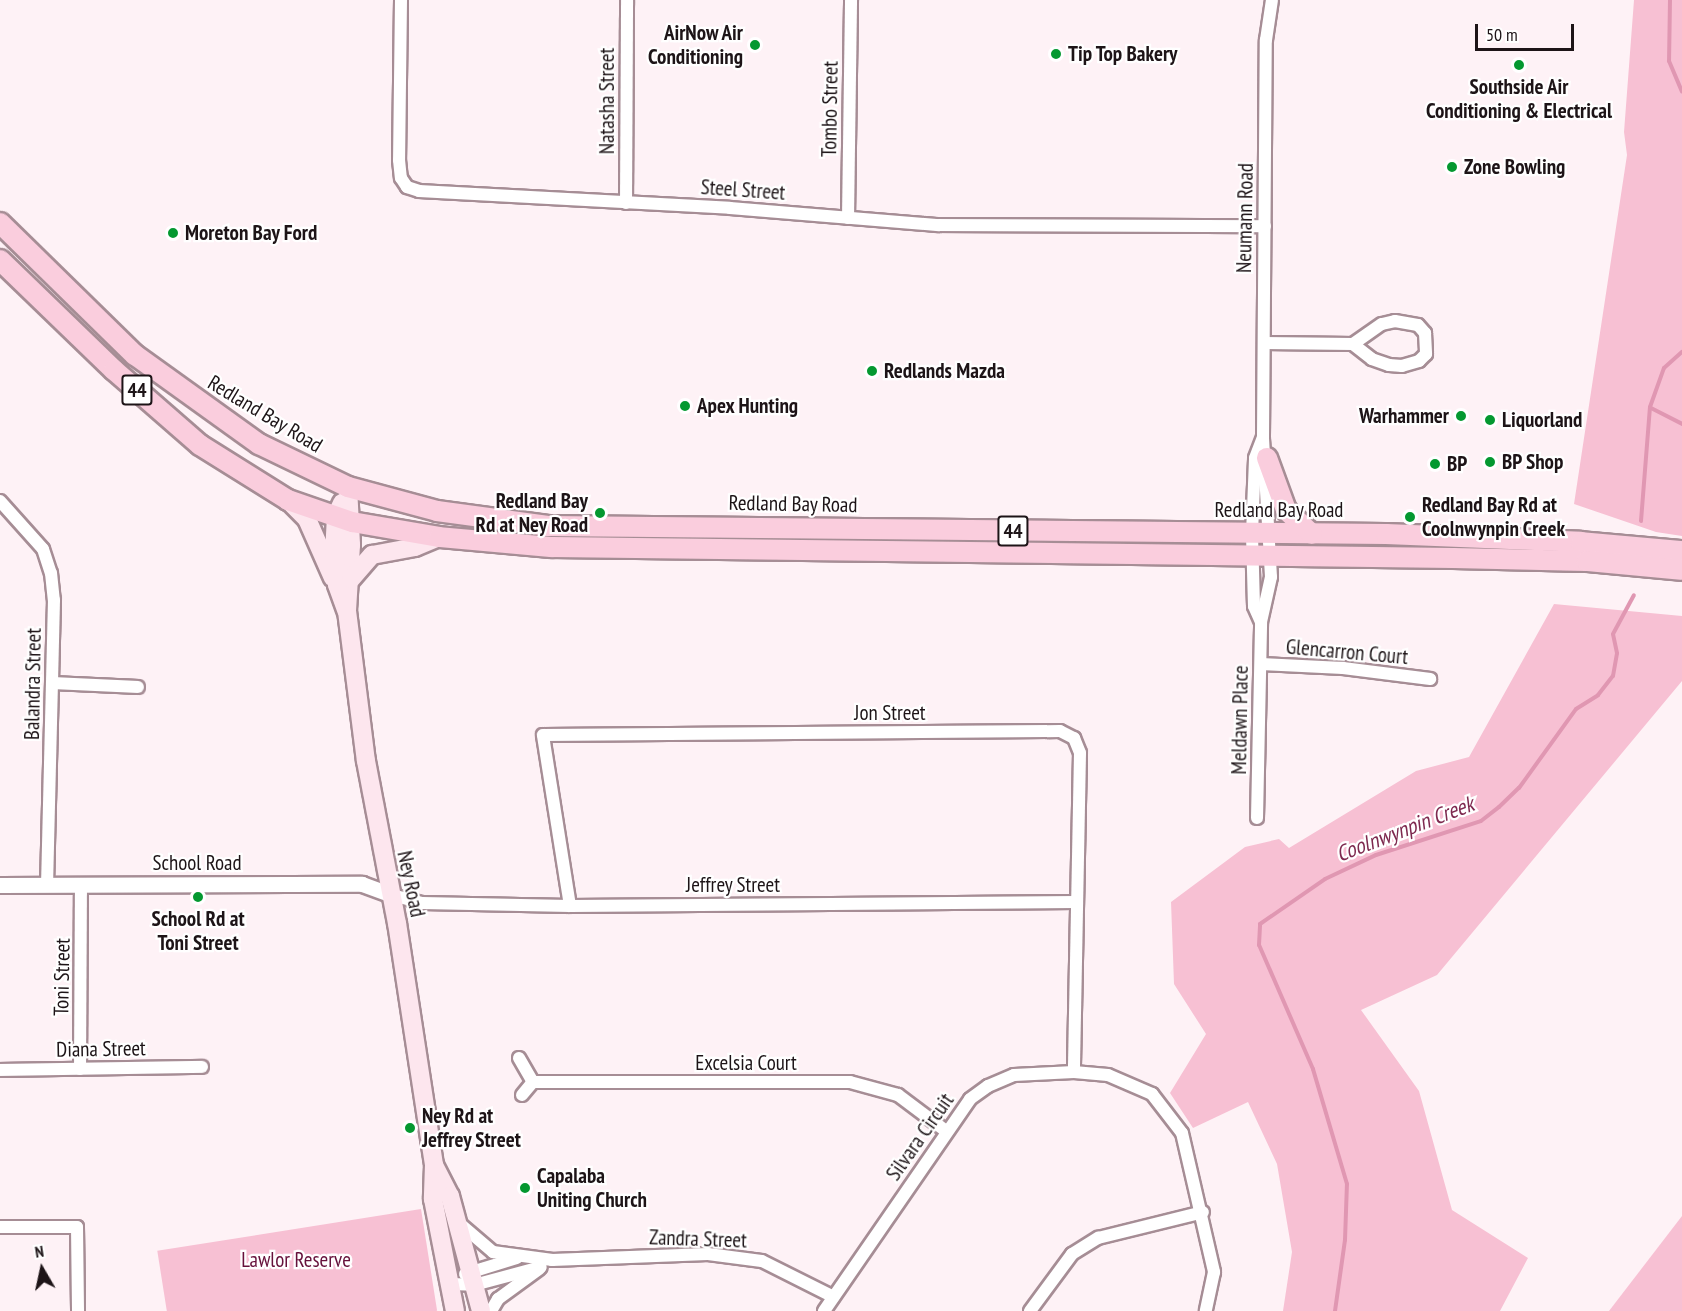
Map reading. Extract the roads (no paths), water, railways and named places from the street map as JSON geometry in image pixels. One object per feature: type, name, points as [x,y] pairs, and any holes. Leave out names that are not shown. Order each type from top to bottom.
[{"type":"main road","name":"Redland Bay Road","points":[[0,223],[135,355],[195,401],[259,444],[348,487],[437,511],[548,526],[1471,537],[1682,551]]},
{"type":"main road","name":"44","points":[[0,260],[114,370],[200,445],[288,500],[344,519],[439,537],[552,546],[1587,561],[1682,570]]},
{"type":"main road","points":[[1267,458],[1286,510],[1312,534]]},
{"type":"main road","name":"Ney Road","points":[[348,487],[344,519],[344,582],[347,611],[368,772],[392,895],[434,1165],[433,1199],[455,1311]]},
{"type":"main road","points":[[288,500],[307,519],[344,582],[372,555],[415,547],[439,537]]},
{"type":"main road","name":"Ney Road","points":[[434,1165],[450,1196],[481,1311]]},
{"type":"street","name":"Steel Street","points":[[401,0],[399,160],[401,178],[407,187],[419,191],[542,201],[626,203],[939,225],[1265,226]]},
{"type":"street","name":"Natasha Street","points":[[626,203],[627,0]]},
{"type":"street","name":"Tombo Street","points":[[848,218],[851,0]]},
{"type":"street","name":"Neumann Road","points":[[1260,535],[1267,458],[1263,437],[1266,40],[1272,0]]},
{"type":"street","points":[[1264,343],[1353,344],[1382,324],[1395,321],[1418,325],[1427,344],[1419,361],[1402,366],[1372,359],[1353,344]]},
{"type":"street","name":"Neumann Road","points":[[1261,556],[1255,458],[1263,437]]},
{"type":"street","name":"Balandra Street","points":[[0,501],[43,549],[51,573],[53,683],[47,885]]},
{"type":"street","name":"Meldawn Place","points":[[1257,818],[1262,622],[1269,601],[1261,556]]},
{"type":"street","name":"Meldawn Place","points":[[1261,556],[1254,606],[1262,622]]},
{"type":"street","name":"Glencarron Court","points":[[1261,664],[1343,668],[1430,679]]},
{"type":"street","points":[[53,683],[138,687]]},
{"type":"street","name":"Jon Street","points":[[570,906],[543,735],[1060,731],[1074,738],[1080,753],[1076,902],[1078,975],[1074,1072]]},
{"type":"street","name":"School Road","points":[[0,885],[362,884],[392,895]]},
{"type":"street","name":"Toni Street","points":[[80,1069],[81,885]]},
{"type":"street","name":"Jeffrey Street","points":[[392,895],[422,903],[570,906],[1076,902]]},
{"type":"street","points":[[519,1058],[533,1082],[522,1095]]},
{"type":"street","name":"Diana Street","points":[[0,1070],[202,1067]]},
{"type":"street","name":"Silvara Circuit","points":[[824,1311],[970,1099],[988,1086],[1014,1075],[1074,1072],[1108,1076],[1152,1094],[1182,1133],[1203,1212],[1215,1272],[1206,1311]]},
{"type":"street","name":"Excelsia Court","points":[[533,1082],[850,1082],[898,1095],[946,1131]]},
{"type":"street","points":[[1029,1311],[1072,1254],[1098,1238],[1203,1212]]},
{"type":"street","name":"Zandra Street","points":[[458,1222],[493,1252],[547,1263]]},
{"type":"street","points":[[0,1227],[77,1227],[78,1311]]},
{"type":"street","name":"Zandra Street","points":[[450,1284],[547,1263],[708,1254],[762,1261],[834,1297]]},
{"type":"street","name":"Zandra Street","points":[[472,1278],[521,1257]]},
{"type":"street","points":[[491,1311],[498,1299],[547,1263]]},
{"type":"waterway","name":"Coolnwynpin Creek","points":[[1670,0],[1669,61],[1682,91]]},
{"type":"waterway","name":"Coolnwynpin Creek","points":[[1641,521],[1650,407],[1664,368],[1682,352]]},
{"type":"waterway","points":[[1651,408],[1682,424]]},
{"type":"waterway","name":"Coolnwynpin Creek","points":[[1335,1311],[1345,1240],[1347,1184],[1313,1069],[1259,945],[1260,924],[1325,879],[1376,855],[1481,821],[1499,807],[1519,788],[1576,709],[1598,695],[1613,676],[1617,653],[1613,634],[1634,595]]},
{"type":"place","name":"AirNow Air Conditioning","points":[[755,45]]},
{"type":"place","name":"Tip Top Bakery","points":[[1056,54]]},
{"type":"place","name":"Southside Air Conditioning & Electrical","points":[[1519,65]]},
{"type":"place","name":"Zone Bowling","points":[[1452,167]]},
{"type":"place","name":"Moreton Bay Ford","points":[[173,233]]},
{"type":"place","name":"Redlands Mazda","points":[[872,371]]},
{"type":"place","name":"Apex Hunting","points":[[685,406]]},
{"type":"place","name":"Warhammer","points":[[1461,416]]},
{"type":"place","name":"Liquorland","points":[[1490,420]]},
{"type":"place","name":"BP Shop","points":[[1490,462]]},
{"type":"place","name":"BP","points":[[1435,464]]},
{"type":"place","name":"Redland Bay Rd at Ney Road","points":[[600,513]]},
{"type":"place","name":"Redland Bay Rd at Coolnwynpin Creek","points":[[1410,517]]},
{"type":"place","name":"School Rd at Toni Street","points":[[198,897]]},
{"type":"place","name":"Ney Rd at Jeffrey Street","points":[[410,1128]]},
{"type":"place","name":"Capalaba Uniting Church","points":[[525,1188]]},
{"type":"park label","name":"Lawlor Reserve","points":[[296,1260]]}]
